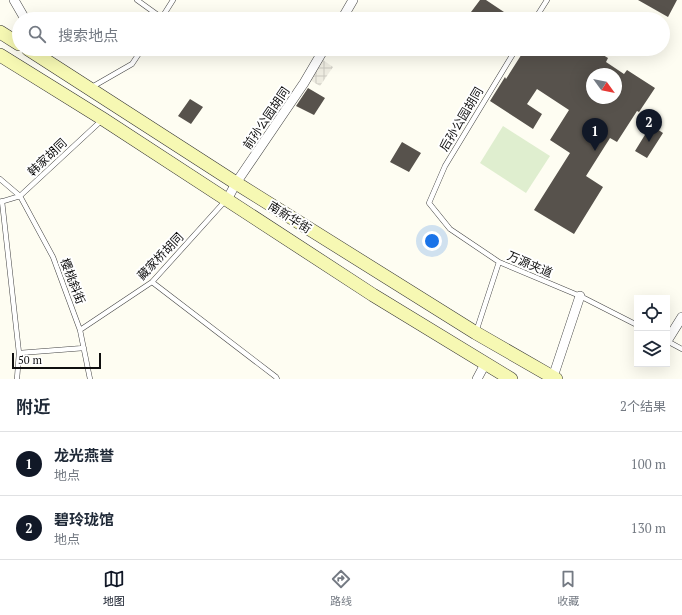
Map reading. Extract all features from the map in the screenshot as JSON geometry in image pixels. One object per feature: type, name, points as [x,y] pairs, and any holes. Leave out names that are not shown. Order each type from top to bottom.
[{"type":"main road","points":[[0,32],[12,40]]},
{"type":"main road","name":"南新华街","points":[[0,55],[103,119],[373,295],[511,379]]},
{"type":"main road","name":"南新华街","points":[[39,56],[236,183],[476,333],[554,378]]},
{"type":"street","points":[[14,0],[21,12]]},
{"type":"street","points":[[346,12],[353,0]]},
{"type":"street","points":[[46,56],[51,64]]},
{"type":"street","name":"前孙公园胡同","points":[[227,200],[236,183],[304,83],[320,56]]},
{"type":"street","points":[[554,378],[580,296]]},
{"type":"street","points":[[670,336],[682,317]]},
{"type":"street","points":[[477,379],[485,364]]},
{"type":"lane","points":[[137,0],[153,12]]},
{"type":"lane","points":[[166,12],[173,0]]},
{"type":"lane","points":[[539,12],[547,0]]},
{"type":"lane","points":[[89,88],[132,64],[137,56]]},
{"type":"lane","name":"后孙公园胡同","points":[[429,203],[445,166],[512,56]]},
{"type":"lane","name":"韩家胡同","points":[[1,202],[20,196],[103,119]]},
{"type":"lane","points":[[0,179],[20,196]]},
{"type":"lane","name":"樱桃斜街","points":[[20,196],[53,257],[80,330],[90,379]]},
{"type":"lane","name":"藏家桥胡同","points":[[80,330],[152,282],[227,200]]},
{"type":"lane","points":[[1,202],[19,353],[17,379]]},
{"type":"lane","name":"万源夹道","points":[[429,203],[450,229],[499,262],[580,296],[634,324]]},
{"type":"lane","points":[[476,333],[499,262]]},
{"type":"lane","points":[[152,282],[276,378]]},
{"type":"lane","points":[[670,343],[682,350]]},
{"type":"lane","points":[[19,353],[84,348]]},
{"type":"green space","points":[[503,126],[550,156],[526,193],[480,163]]},
{"type":"shaded area","points":[[323,60],[333,67],[320,86],[310,80]]},
{"type":"building","points":[[480,0],[486,0],[504,12],[471,12]]},
{"type":"building","points":[[638,0],[677,0],[670,13],[670,12],[659,12]]},
{"type":"building","points":[[521,56],[605,56],[608,58],[606,62],[615,68],[586,68],[586,104],[622,104],[622,73],[624,74],[627,70],[655,88],[639,112],[637,111],[617,142],[610,138],[586,176],[603,187],[574,234],[534,210],[570,153],[550,140],[569,110],[537,89],[527,104],[542,114],[533,129],[490,101]]},
{"type":"building","points":[[308,88],[325,98],[314,115],[296,106]]},
{"type":"building","points":[[190,99],[203,107],[191,124],[178,116]]},
{"type":"building","points":[[651,125],[663,133],[647,158],[635,151]]},
{"type":"building","points":[[402,142],[421,153],[409,172],[390,162]]},
{"type":"place","name":"碧玲珑馆","points":[[649,142]]},
{"type":"place","name":"龙光燕誉","points":[[595,151]]}]
